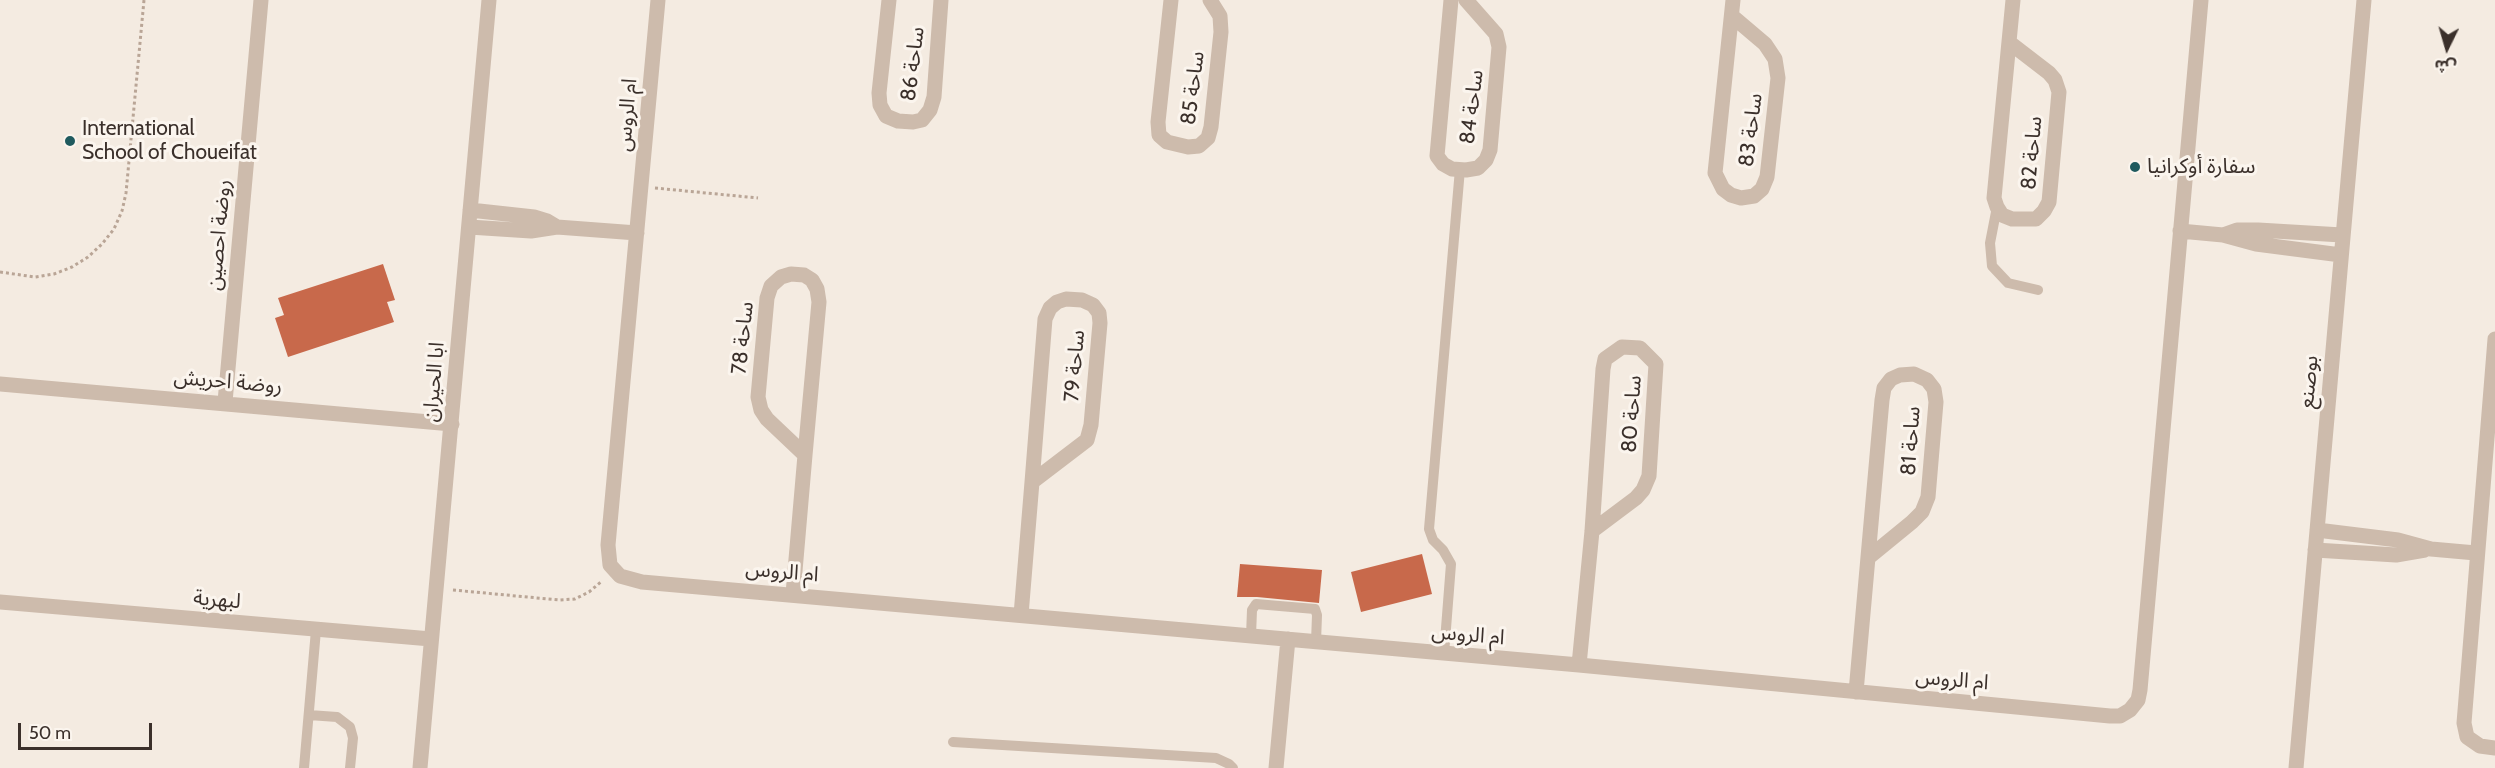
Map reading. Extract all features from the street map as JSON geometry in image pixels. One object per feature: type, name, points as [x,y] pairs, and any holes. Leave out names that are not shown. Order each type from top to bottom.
[{"type":"street","name":"روضة احصين","points":[[225,402],[261,0]]},
{"type":"street","name":"ابا الحيران","points":[[420,768],[489,0]]},
{"type":"street","name":"ام الروس","points":[[658,0],[608,546],[608,556],[614,571],[628,580],[1579,665],[2110,716],[2125,714],[2135,705],[2140,690],[2200,0]]},
{"type":"street","name":"ساحة 86","points":[[889,0],[879,93],[880,105],[886,116],[898,121],[913,122],[922,120],[930,110],[934,97],[941,0]]},
{"type":"street","name":"ساحة 85","points":[[1171,0],[1158,122],[1159,135],[1167,142],[1188,147],[1199,146],[1208,138],[1212,127],[1221,32],[1220,16],[1210,0]]},
{"type":"street","name":"ساحة 84","points":[[1451,0],[1437,156],[1443,164],[1460,170],[1478,168],[1486,160],[1490,150],[1499,47],[1496,34],[1466,0]]},
{"type":"street","name":"ساحة 82","points":[[2010,43],[2049,73],[2055,80],[2059,92],[2049,202],[2036,219],[2012,219],[2002,215],[1994,198],[2013,0]]},
{"type":"street","name":"بوصنع","points":[[2296,768],[2364,0]]},
{"type":"street","name":"ساحة 83","points":[[1733,8],[1765,44],[1775,59],[1778,78],[1767,177],[1762,189],[1754,196],[1742,198],[1731,195],[1723,189],[1715,173],[1733,8]]},
{"type":"street","points":[[470,210],[534,217],[557,227]]},
{"type":"street","points":[[469,227],[531,231],[557,227],[637,233]]},
{"type":"street","points":[[2223,235],[2237,230],[2342,235]]},
{"type":"street","points":[[2180,231],[2223,235],[2256,244],[2341,255]]},
{"type":"street","name":"ساحة 78","points":[[793,594],[806,455],[819,302],[817,289],[812,280],[804,275],[791,274],[781,277],[771,286],[767,298],[758,397],[761,410],[767,419],[806,455]]},
{"type":"street","name":"ساحة 79","points":[[1021,615],[1045,319],[1050,308],[1057,302],[1066,299],[1082,300],[1093,305],[1099,313],[1100,322],[1091,425],[1087,440],[1032,482]]},
{"type":"street","points":[[2495,339],[2464,723],[2467,737],[2480,746],[2495,748]]},
{"type":"street","name":"ساحة 80","points":[[1579,665],[1592,531],[1603,369],[1605,359],[1622,346],[1640,348],[1656,364],[1649,476],[1644,490],[1636,498],[1592,531]]},
{"type":"street","name":"ساحة 81","points":[[1856,692],[1868,558],[1884,388],[1891,379],[1900,375],[1914,374],[1927,380],[1934,389],[1936,402],[1928,497],[1922,512],[1868,558]]},
{"type":"street","name":"روضة احريش","points":[[0,384],[225,402],[452,424]]},
{"type":"street","points":[[2317,530],[2398,540],[2431,549],[2476,553]]},
{"type":"street","points":[[2315,550],[2396,555],[2431,549]]},
{"type":"street","name":"لبهرية","points":[[0,602],[431,639]]},
{"type":"street","points":[[1276,768],[1287,639]]},
{"type":"lane","points":[[1444,654],[1451,564],[1443,550],[1433,540],[1429,529],[1460,170]]},
{"type":"lane","points":[[1997,207],[1990,243],[1992,266],[2008,283],[2038,290]]},
{"type":"lane","points":[[1251,636],[1252,610],[1256,604],[1315,609],[1317,615],[1316,642]]},
{"type":"lane","points":[[304,768],[316,630]]},
{"type":"lane","points":[[309,715],[337,717],[350,727],[353,738],[350,768]]},
{"type":"lane","points":[[953,742],[1216,758],[1233,768]]},
{"type":"path","points":[[0,272],[35,277],[54,274],[88,257],[114,229],[122,212],[126,193],[144,0]]},
{"type":"path","points":[[641,187],[758,198]]},
{"type":"path","points":[[436,589],[559,600],[575,599],[589,592],[614,571]]},
{"type":"building","points":[[383,264],[395,300],[387,302],[394,322],[288,357],[275,318],[284,315],[278,298]]},
{"type":"building","points":[[1422,554],[1432,594],[1361,612],[1351,572]]},
{"type":"building","points":[[1240,564],[1322,570],[1319,603],[1237,597]]},
{"type":"place","name":"International School of Choueifat","points":[[70,141]]},
{"type":"place","name":"سفارة أوكرانيا","points":[[2135,167]]}]
